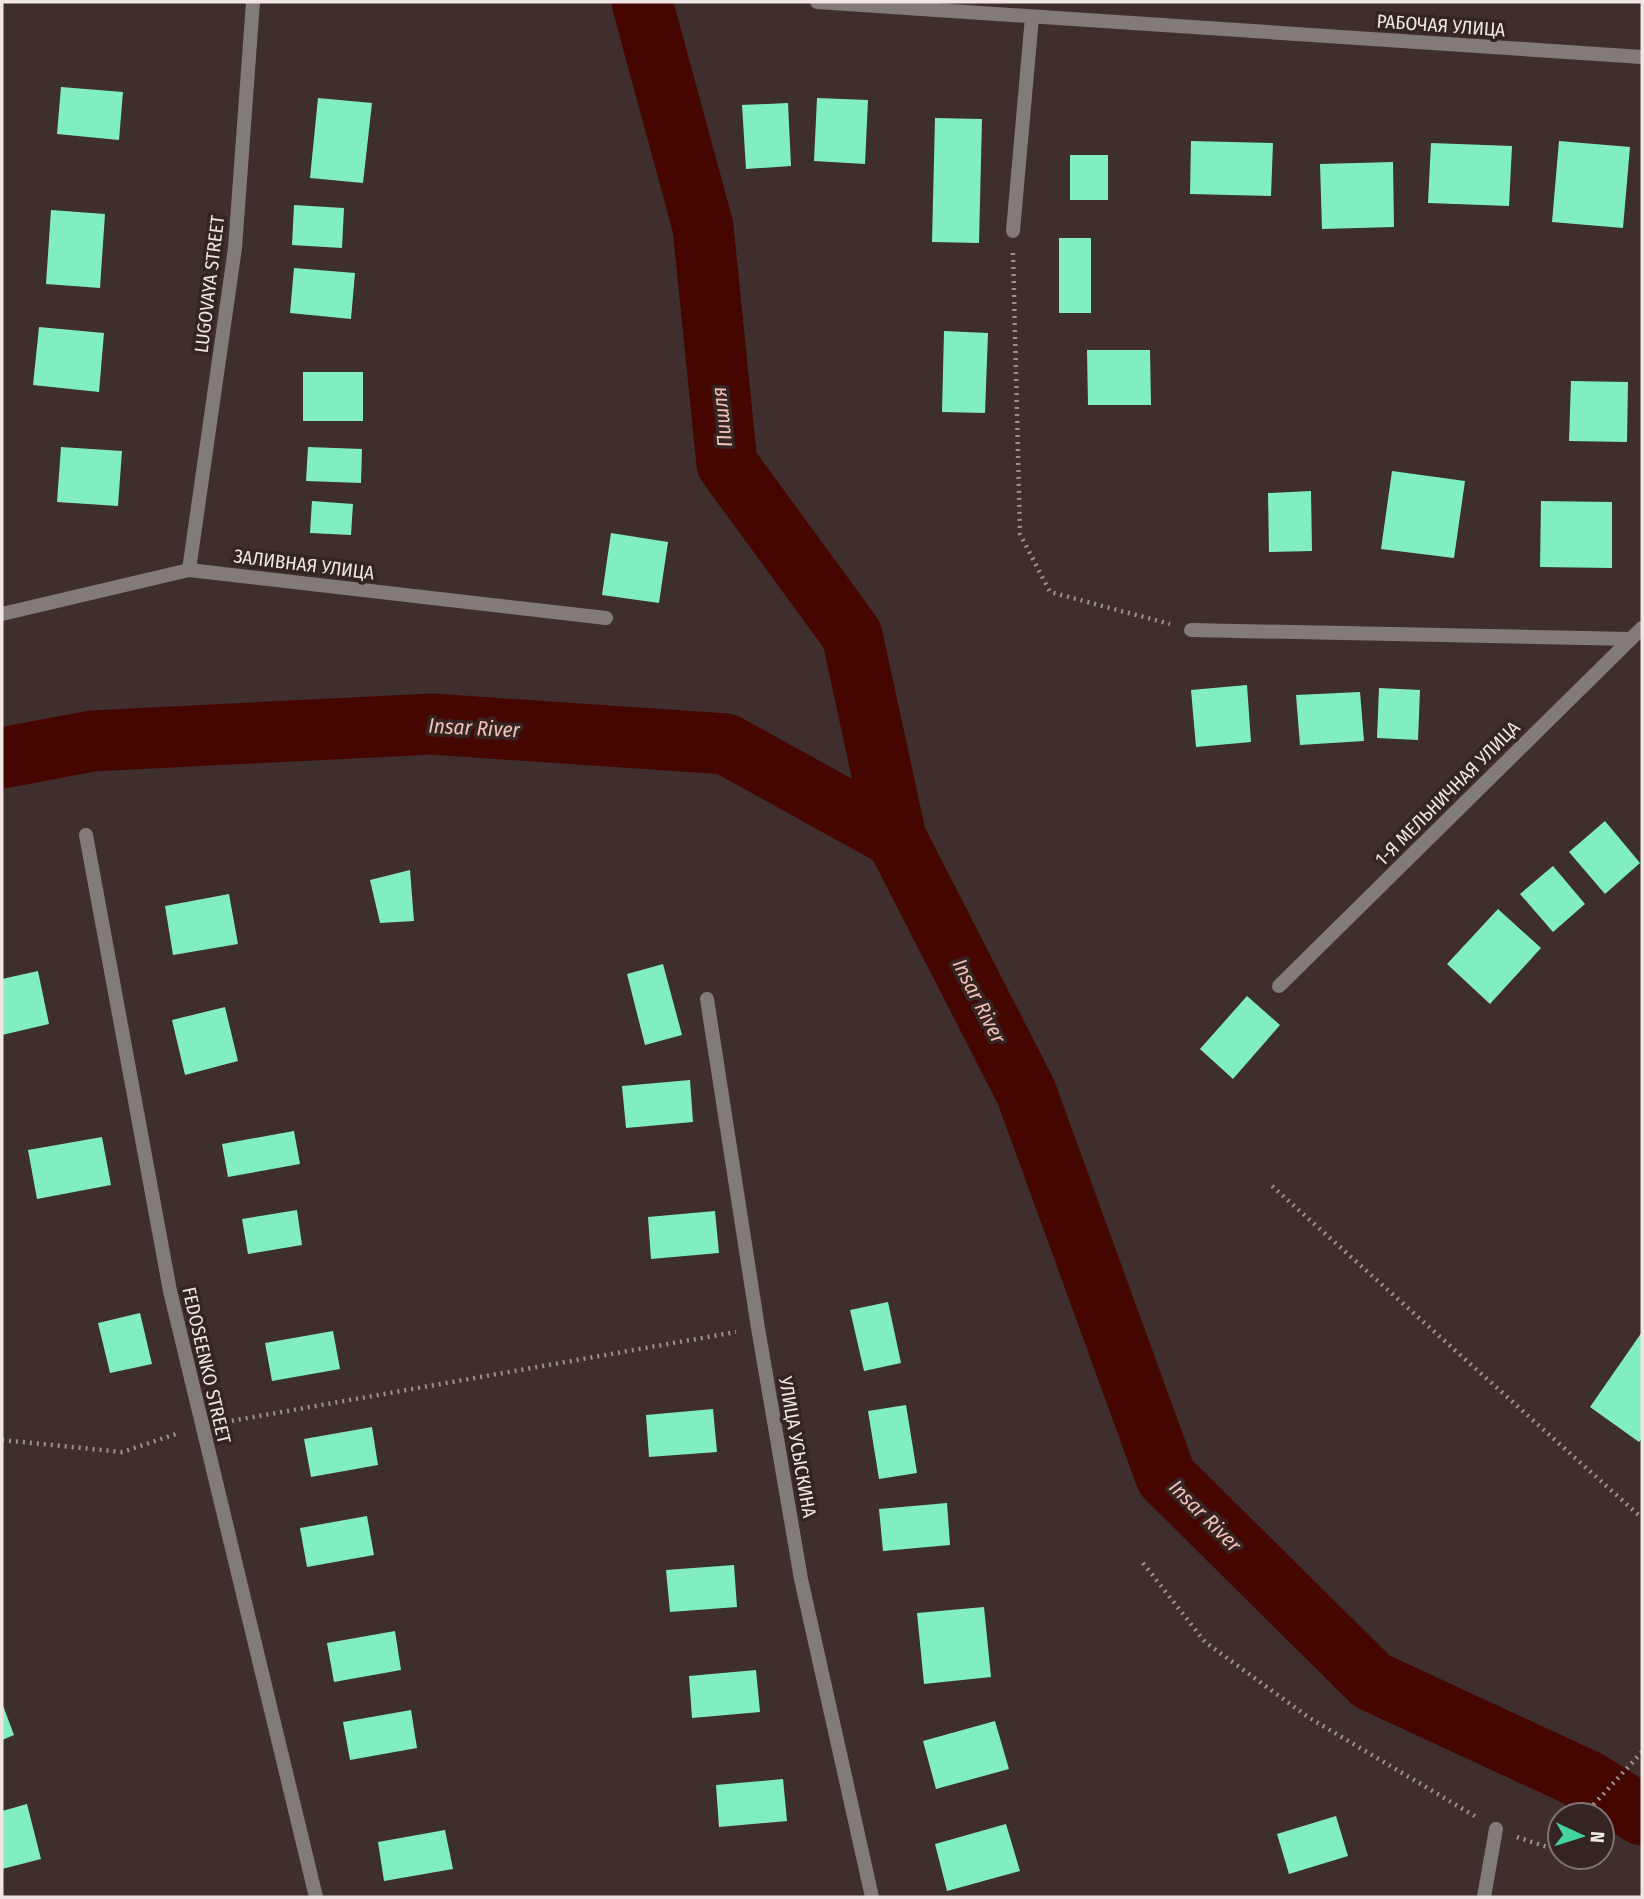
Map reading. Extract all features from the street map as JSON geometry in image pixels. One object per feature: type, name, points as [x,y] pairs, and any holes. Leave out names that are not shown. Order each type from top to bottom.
[{"type":"street","name":"LUGOVAYA STREET","points":[[189,570],[235,248],[253,2]]},
{"type":"street","name":"РАБОЧАЯ УЛИЦА","points":[[817,2],[1642,57]]},
{"type":"street","points":[[1013,231],[1034,2]]},
{"type":"street","name":"ЗАЛИВНАЯ УЛИЦА","points":[[2,614],[189,570],[606,618]]},
{"type":"street","name":"1-Я МЕЛЬНИЧНАЯ УЛИЦА","points":[[1279,986],[1642,628]]},
{"type":"street","points":[[1191,630],[1631,639]]},
{"type":"street","name":"FEDOSEENKO STREET","points":[[86,835],[170,1291],[316,1897]]},
{"type":"street","name":"УЛИЦА УСЫСКИНА","points":[[707,999],[758,1328],[801,1579],[872,1897]]},
{"type":"street","points":[[1484,1897],[1496,1829]]},
{"type":"path","points":[[1013,231],[1020,534],[1050,592],[1191,630]]},
{"type":"path","points":[[1272,1186],[1642,1518]]},
{"type":"path","points":[[2,1440],[122,1452],[202,1426],[758,1328]]},
{"type":"path","points":[[1143,1563],[1205,1642],[1308,1717],[1496,1829],[1546,1847]]},
{"type":"path","points":[[1597,1801],[1642,1752]]},
{"type":"building","points":[[61,87],[123,92],[119,140],[57,134]]},
{"type":"building","points":[[318,98],[372,103],[363,183],[310,178]]},
{"type":"building","points":[[817,98],[868,100],[865,164],[814,161]]},
{"type":"building","points":[[788,103],[791,166],[746,169],[742,105]]},
{"type":"building","points":[[935,118],[982,119],[979,243],[932,242]]},
{"type":"building","points":[[1191,141],[1273,143],[1271,196],[1190,194]]},
{"type":"building","points":[[1559,141],[1630,147],[1623,228],[1552,222]]},
{"type":"building","points":[[1431,143],[1512,146],[1509,206],[1428,203]]},
{"type":"building","points":[[1070,155],[1108,155],[1108,200],[1070,200]]},
{"type":"building","points":[[1393,162],[1394,227],[1322,229],[1320,164]]},
{"type":"building","points":[[294,205],[344,208],[342,248],[292,245]]},
{"type":"building","points":[[51,210],[105,214],[100,288],[46,284]]},
{"type":"building","points":[[1059,238],[1091,238],[1091,313],[1059,313]]},
{"type":"building","points":[[294,268],[355,273],[351,319],[290,313]]},
{"type":"building","points":[[39,327],[104,333],[99,392],[33,385]]},
{"type":"building","points":[[944,331],[988,333],[985,413],[942,412]]},
{"type":"building","points":[[1087,350],[1150,350],[1151,405],[1088,405]]},
{"type":"building","points":[[303,372],[363,372],[363,421],[303,421]]},
{"type":"building","points":[[1571,381],[1628,382],[1627,442],[1569,441]]},
{"type":"building","points":[[61,447],[122,451],[118,506],[57,502]]},
{"type":"building","points":[[308,447],[362,449],[361,483],[306,481]]},
{"type":"building","points":[[1392,471],[1465,481],[1454,558],[1381,549]]},
{"type":"building","points":[[1311,491],[1312,551],[1269,552],[1268,493]]},
{"type":"building","points":[[312,501],[353,504],[351,535],[310,533]]},
{"type":"building","points":[[1541,501],[1612,502],[1612,568],[1540,567]]},
{"type":"building","points":[[611,533],[668,542],[659,603],[602,595]]},
{"type":"building","points":[[1247,685],[1251,742],[1196,747],[1191,690]]},
{"type":"building","points":[[1379,688],[1420,690],[1418,740],[1377,738]]},
{"type":"building","points":[[1360,692],[1364,741],[1300,745],[1296,695]]},
{"type":"building","points":[[1605,821],[1640,863],[1605,894],[1569,852]]},
{"type":"building","points":[[1553,866],[1585,904],[1553,932],[1520,894]]},
{"type":"building","points":[[410,870],[414,921],[380,923],[370,880]]},
{"type":"building","points":[[229,894],[238,944],[173,955],[165,906]]},
{"type":"building","points":[[1498,909],[1541,948],[1490,1004],[1447,964]]},
{"type":"building","points":[[663,964],[682,1035],[645,1045],[627,974]]},
{"type":"building","points":[[38,971],[49,1024],[2,1035],[2,979]]},
{"type":"building","points":[[1247,996],[1280,1025],[1233,1079],[1200,1049]]},
{"type":"building","points":[[225,1007],[238,1061],[185,1075],[172,1020]]},
{"type":"building","points":[[690,1080],[693,1122],[626,1128],[622,1086]]},
{"type":"building","points":[[294,1131],[300,1164],[228,1177],[222,1144]]},
{"type":"building","points":[[102,1137],[111,1185],[37,1199],[28,1150]]},
{"type":"building","points":[[297,1210],[302,1245],[248,1254],[242,1219]]},
{"type":"building","points":[[715,1211],[719,1253],[651,1259],[648,1217]]},
{"type":"building","points":[[888,1302],[901,1363],[864,1371],[850,1310]]},
{"type":"building","points":[[140,1313],[152,1364],[110,1373],[98,1323]]},
{"type":"building","points":[[333,1331],[340,1369],[272,1381],[265,1343]]},
{"type":"building","points":[[1642,1332],[1642,1438],[1639,1442],[1590,1407]]},
{"type":"building","points":[[906,1405],[917,1473],[879,1479],[868,1411]]},
{"type":"building","points":[[713,1409],[717,1452],[649,1457],[646,1415]]},
{"type":"building","points":[[372,1427],[378,1465],[311,1477],[304,1439]]},
{"type":"building","points":[[947,1503],[950,1545],[883,1551],[879,1509]]},
{"type":"building","points":[[367,1516],[374,1555],[307,1567],[300,1528]]},
{"type":"building","points":[[734,1565],[737,1607],[670,1612],[666,1570]]},
{"type":"building","points":[[984,1607],[991,1677],[924,1684],[917,1613]]},
{"type":"building","points":[[395,1631],[401,1670],[334,1682],[327,1643]]},
{"type":"building","points":[[756,1670],[760,1712],[692,1718],[689,1676]]},
{"type":"building","points":[[2,1703],[14,1735],[2,1740]]},
{"type":"building","points":[[411,1710],[417,1748],[350,1760],[343,1722]]},
{"type":"building","points":[[995,1721],[1009,1769],[936,1789],[923,1741]]},
{"type":"building","points":[[783,1779],[787,1821],[719,1827],[716,1785]]},
{"type":"building","points":[[27,1804],[41,1859],[2,1869],[2,1811]]},
{"type":"building","points":[[1336,1816],[1348,1856],[1289,1874],[1277,1834]]},
{"type":"building","points":[[1006,1824],[1020,1871],[947,1891],[935,1844]]},
{"type":"building","points":[[445,1830],[453,1869],[384,1881],[378,1842]]},
{"type":"waterway","name":"Пишля","points":[[642,2],[703,227],[727,464],[852,635],[896,838]]},
{"type":"waterway","name":"Insar River","points":[[2,758],[92,741],[432,724],[726,744],[896,838],[1026,1092],[1166,1477],[1372,1681],[1590,1782],[1642,1815]]}]
